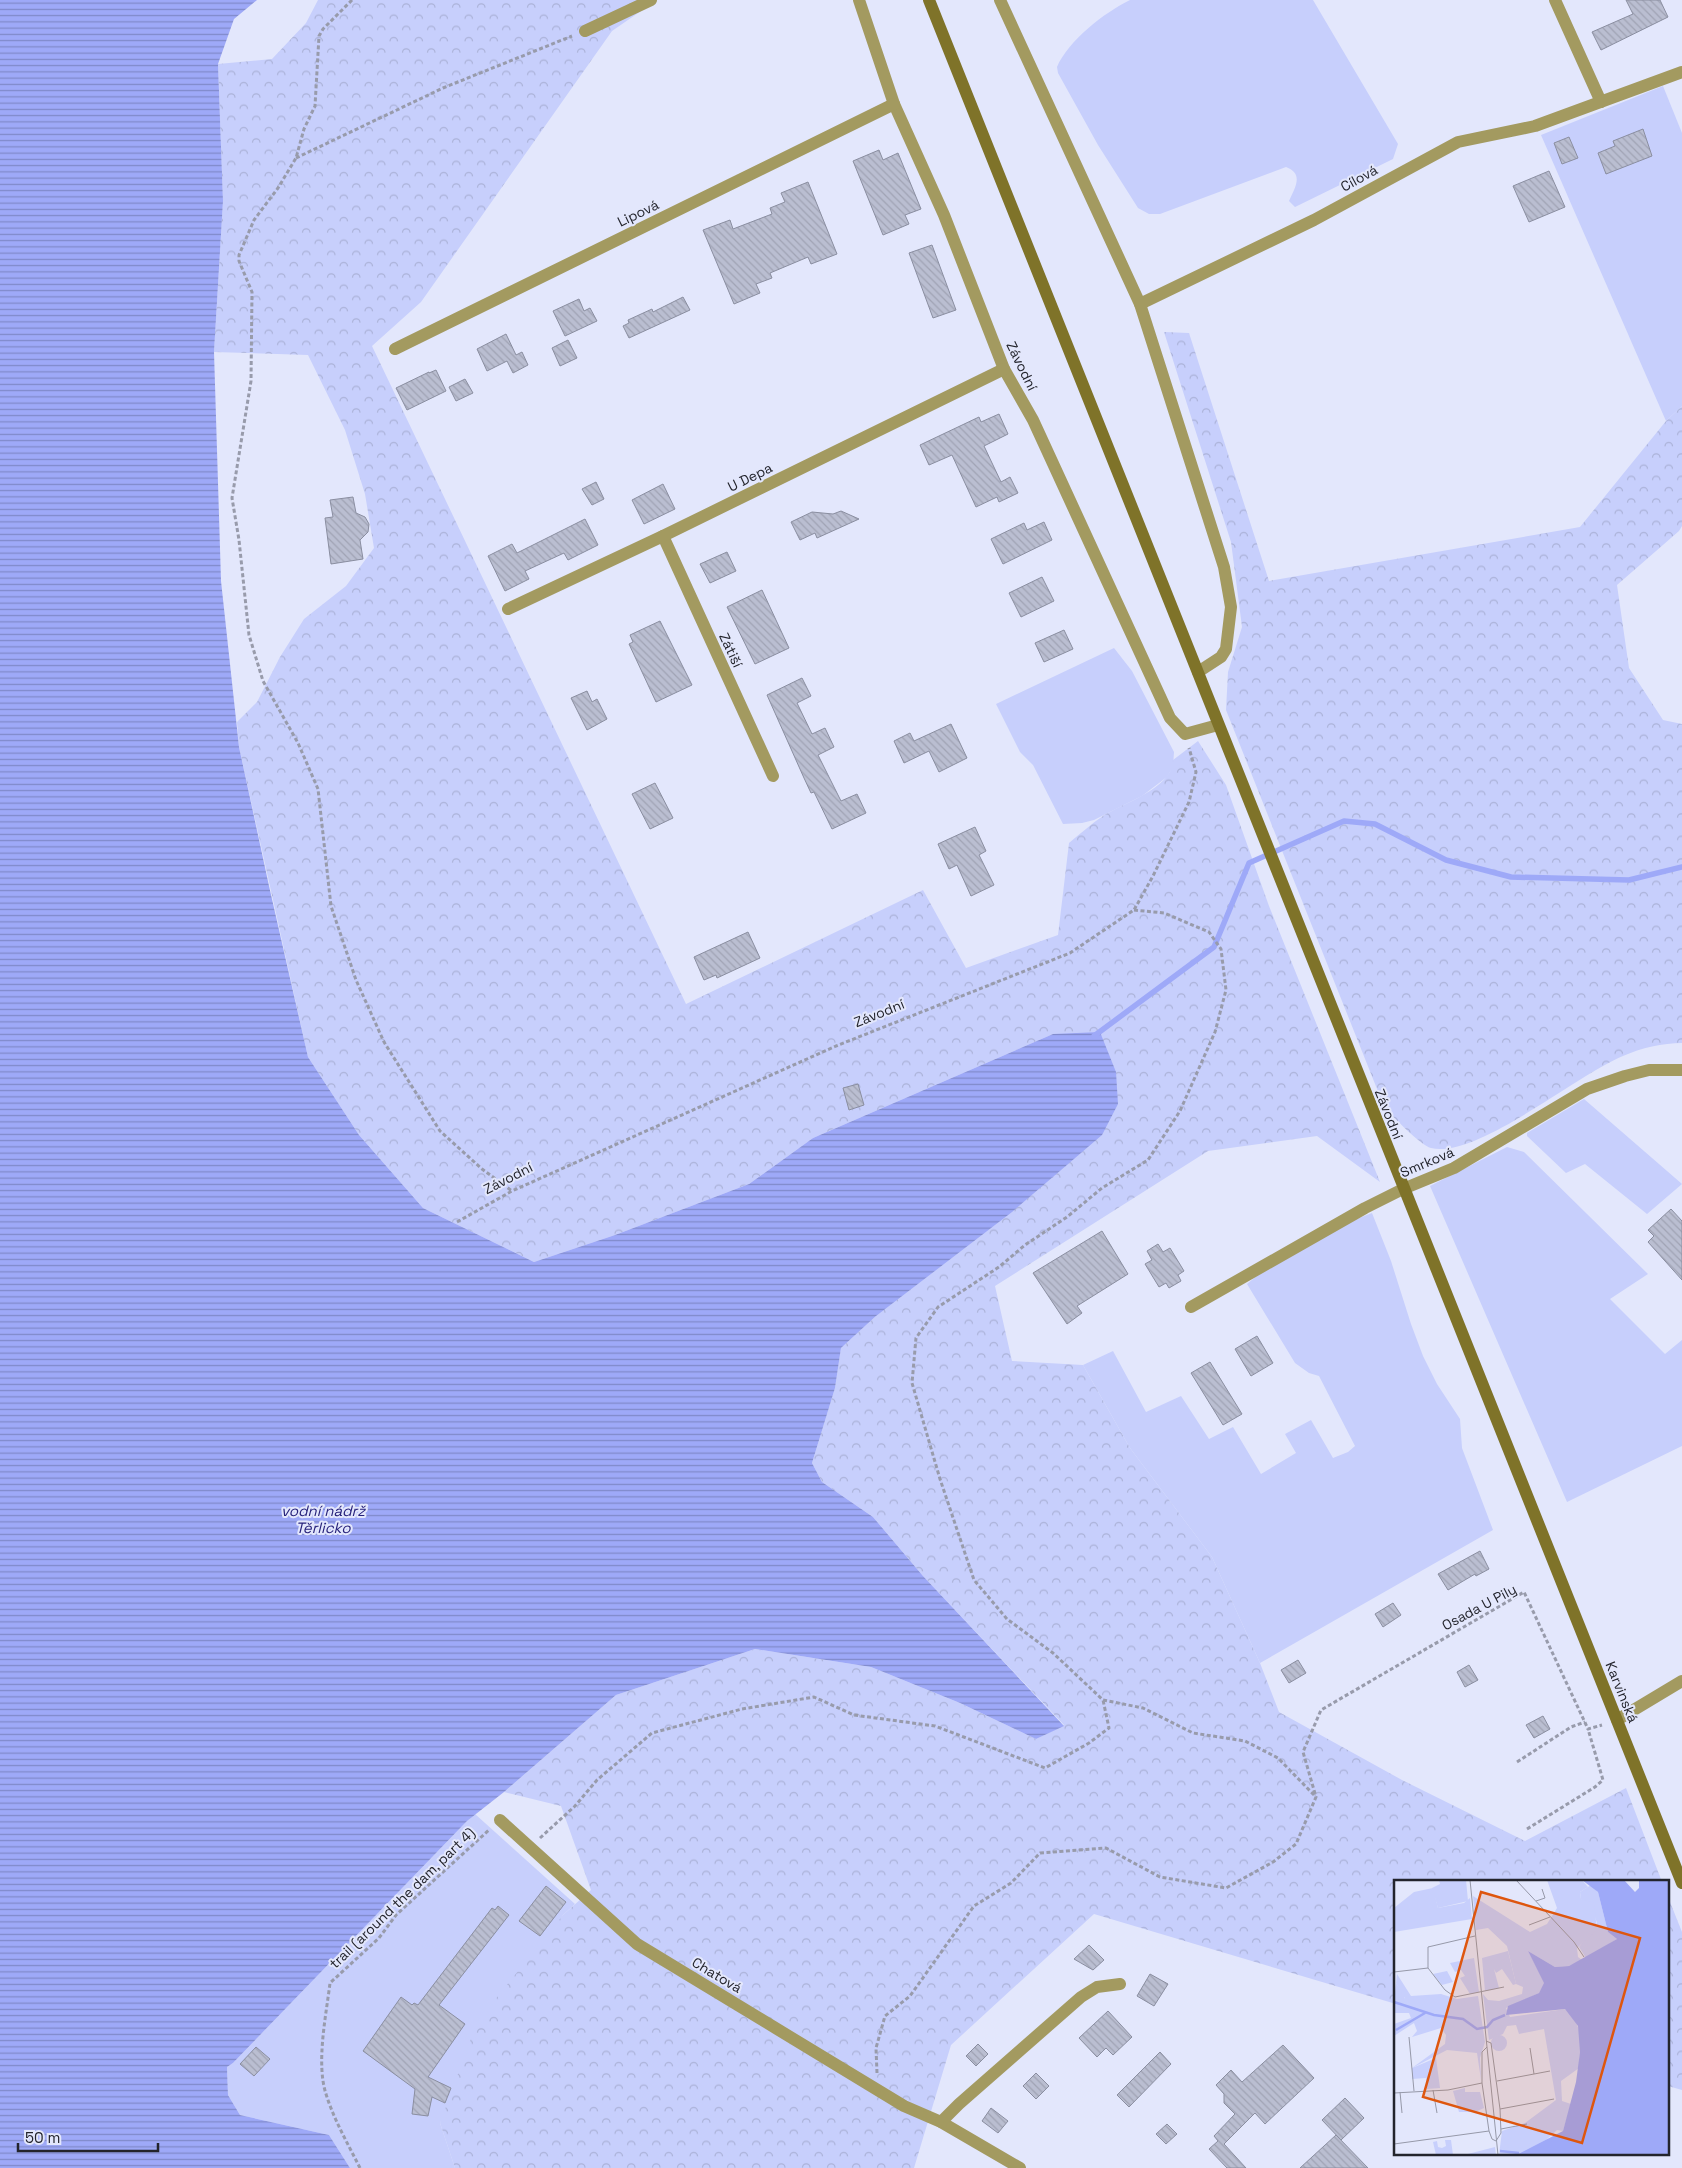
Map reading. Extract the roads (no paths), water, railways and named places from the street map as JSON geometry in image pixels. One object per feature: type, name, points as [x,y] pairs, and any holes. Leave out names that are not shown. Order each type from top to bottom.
[{"type":"main road","name":"Závodní","points":[[930,0],[1533,1512]]},
{"type":"main road","name":"Karvinská","points":[[1533,1512],[1682,1883]]},
{"type":"street","points":[[585,31],[651,0]]},
{"type":"street","name":"Závodní","points":[[858,0],[894,104],[944,215],[1004,370],[1033,420],[1170,718],[1185,734],[1218,725]]},
{"type":"street","points":[[1000,0],[1140,304],[1224,567],[1231,607],[1226,649],[1221,657],[1198,672]]},
{"type":"street","points":[[1555,0],[1601,102]]},
{"type":"street","name":"Cílová","points":[[1140,304],[1314,220],[1458,142],[1535,126],[1682,72]]},
{"type":"street","name":"Lipová","points":[[395,349],[894,104]]},
{"type":"street","name":"U Depa","points":[[508,609],[663,536],[1004,370]]},
{"type":"street","name":"Zátiší","points":[[663,536],[773,776]]},
{"type":"street","name":"Smrková","points":[[1191,1306],[1365,1208],[1403,1189],[1454,1168],[1586,1089],[1649,1070],[1682,1070]]},
{"type":"street","points":[[1617,1720],[1682,1680]]},
{"type":"street","name":"Chatová","points":[[500,1820],[637,1944],[878,2091],[904,2106],[941,2122],[1020,2168]]},
{"type":"street","points":[[941,2122],[1081,1997],[1097,1987],[1120,1984]]},
{"type":"water","name":"vodní nádrž Těrlicko","points":[[0,0],[257,0],[234,19],[218,64],[223,201],[214,352],[221,581],[239,747],[308,1057],[359,1135],[423,1208],[534,1262],[615,1235],[749,1184],[813,1138],[1053,1034],[1100,1032],[1116,1072],[1118,1104],[1102,1135],[1012,1212],[876,1316],[841,1348],[835,1388],[812,1463],[822,1482],[873,1517],[923,1576],[1064,1726],[1036,1739],[960,1703],[871,1667],[755,1649],[616,1695],[504,1792],[467,1821],[233,2063],[227,2067],[228,2095],[240,2115],[329,2135],[350,2168],[0,2168]]},
{"type":"waterway","points":[[1094,1036],[1214,947],[1249,863],[1344,821],[1375,824],[1446,860],[1511,877],[1629,880],[1682,867]]}]
